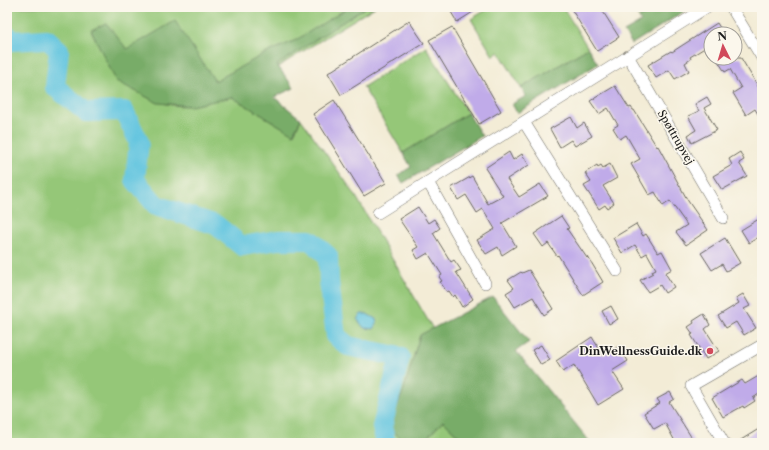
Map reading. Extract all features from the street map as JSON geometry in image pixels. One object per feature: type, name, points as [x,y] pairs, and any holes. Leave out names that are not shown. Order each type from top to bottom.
[{"type":"street","points":[[378,213],[707,7]]},
{"type":"street","points":[[731,7],[762,58]]},
{"type":"street","name":"Spøttrupvej","points":[[628,56],[723,218]]},
{"type":"street","points":[[524,122],[617,271]]},
{"type":"street","points":[[428,182],[485,283]]},
{"type":"street","points":[[724,443],[691,386],[762,345]]},
{"type":"green space","points":[[7,7],[375,7],[227,98],[232,97],[294,134],[301,119],[354,193],[433,329],[420,335],[403,392],[388,428],[408,443],[7,443]],"holes":[[[145,96],[202,103],[181,106],[158,102]]]},
{"type":"green space","points":[[349,7],[366,7],[277,65],[294,88],[274,97],[301,119],[293,134],[232,97],[191,106],[158,103],[116,81],[91,30],[106,23],[127,49],[175,21],[215,81],[264,54],[296,40]]},
{"type":"green space","points":[[491,7],[563,7],[588,48],[521,88],[499,52],[493,56],[471,19]]},
{"type":"green space","points":[[632,7],[656,7],[639,18]]},
{"type":"green space","points":[[656,7],[691,7],[632,44],[624,32],[641,22],[639,18]]},
{"type":"green space","points":[[426,47],[468,113],[403,153],[363,87]]},
{"type":"green space","points":[[588,48],[598,64],[517,113],[512,104],[526,96],[521,88]]},
{"type":"green space","points":[[468,113],[482,136],[403,183],[398,175],[411,167],[403,153]]},
{"type":"green space","points":[[493,297],[529,342],[516,351],[591,443],[466,443],[443,421],[422,443],[408,443],[388,428],[403,392],[420,335]]},
{"type":"green space","points":[[443,421],[466,443],[422,443]]},
{"type":"water","points":[[361,314],[367,314],[376,319],[377,324],[374,329],[364,328],[357,319]]},
{"type":"building","points":[[448,7],[481,7],[457,22]]},
{"type":"building","points":[[570,7],[600,7],[619,37],[597,51]]},
{"type":"building","points":[[409,21],[424,43],[341,95],[328,73]]},
{"type":"building","points":[[452,27],[501,111],[479,124],[429,40]]},
{"type":"building","points":[[703,32],[703,49],[690,57],[691,59],[685,63],[689,71],[675,79],[669,70],[656,78],[648,65],[671,51],[672,52]]},
{"type":"building","points":[[743,61],[762,93],[762,121],[755,109],[746,115],[733,93],[741,88],[730,69],[725,72],[721,66],[743,66]]},
{"type":"building","points":[[615,86],[629,108],[631,107],[634,110],[657,147],[658,146],[688,201],[708,230],[686,245],[676,232],[687,225],[670,201],[663,206],[655,192],[649,195],[631,164],[640,159],[626,135],[620,139],[613,128],[618,125],[608,108],[599,114],[590,101]]},
{"type":"building","points":[[707,97],[711,104],[704,108],[717,130],[692,143],[688,135],[696,130],[688,116],[699,111],[695,104]]},
{"type":"building","points":[[334,100],[386,183],[364,196],[313,114]]},
{"type":"building","points":[[571,117],[577,128],[584,123],[592,136],[575,146],[571,140],[560,147],[550,129]]},
{"type":"building","points":[[509,152],[513,160],[522,154],[529,165],[507,179],[519,197],[540,184],[548,196],[502,223],[516,246],[502,255],[498,247],[486,254],[477,240],[495,229],[483,209],[477,213],[466,195],[458,200],[451,188],[472,176],[488,204],[503,196],[485,168]]},
{"type":"building","points":[[740,152],[744,160],[739,163],[747,176],[722,190],[713,176],[732,165],[729,159]]},
{"type":"building","points":[[610,164],[617,178],[603,186],[614,203],[607,208],[605,205],[599,209],[584,186],[591,182],[585,173],[597,165],[598,167],[601,165],[603,168]]},
{"type":"building","points":[[418,207],[428,223],[434,219],[440,228],[433,233],[451,262],[454,260],[461,270],[456,272],[473,299],[462,307],[455,295],[453,297],[449,291],[447,292],[440,282],[442,281],[439,277],[442,275],[428,253],[418,259],[413,250],[418,247],[399,219]]},
{"type":"building","points":[[561,216],[569,228],[567,229],[587,258],[588,257],[603,282],[583,295],[558,255],[557,256],[548,243],[543,247],[534,234]]},
{"type":"building","points":[[762,217],[762,235],[749,243],[741,230]]},
{"type":"building","points":[[636,224],[643,236],[646,234],[658,253],[662,251],[672,269],[665,273],[674,287],[665,293],[660,285],[648,292],[640,280],[653,273],[652,271],[656,269],[647,253],[642,256],[635,245],[622,253],[613,238]]},
{"type":"building","points":[[725,238],[740,263],[726,271],[722,264],[712,270],[701,253]]},
{"type":"building","points":[[529,270],[553,309],[544,315],[533,297],[515,307],[506,293],[514,288],[508,280],[521,272],[522,273]]},
{"type":"building","points":[[743,294],[750,306],[744,309],[756,328],[744,335],[736,322],[726,328],[718,316],[739,303],[736,298]]},
{"type":"building","points":[[611,306],[618,319],[609,324],[602,311]]},
{"type":"building","points":[[704,314],[710,325],[705,329],[719,351],[706,359],[691,335],[693,334],[688,327],[694,323],[693,321]]},
{"type":"building","points":[[592,337],[603,355],[619,346],[628,361],[612,371],[624,389],[598,405],[574,365],[563,372],[556,361]]},
{"type":"building","points":[[541,345],[550,360],[541,365],[532,350]]},
{"type":"building","points":[[762,374],[762,392],[753,398],[755,401],[744,408],[743,406],[723,417],[712,398],[742,380],[745,384]]},
{"type":"building","points":[[670,392],[674,399],[669,402],[695,443],[676,443],[665,423],[654,429],[644,413],[660,403],[657,399]]},
{"type":"building","points":[[762,427],[762,443],[736,443]]},
{"type":"waterway","points":[[7,35],[12,41],[47,39],[59,50],[55,87],[86,112],[124,111],[139,142],[135,180],[156,205],[216,225],[242,246],[278,240],[310,240],[328,256],[329,281],[336,336],[348,346],[400,357],[382,427],[386,443]]},
{"type":"place","name":"DinWellnessGuide.dk","points":[[710,351]]}]
